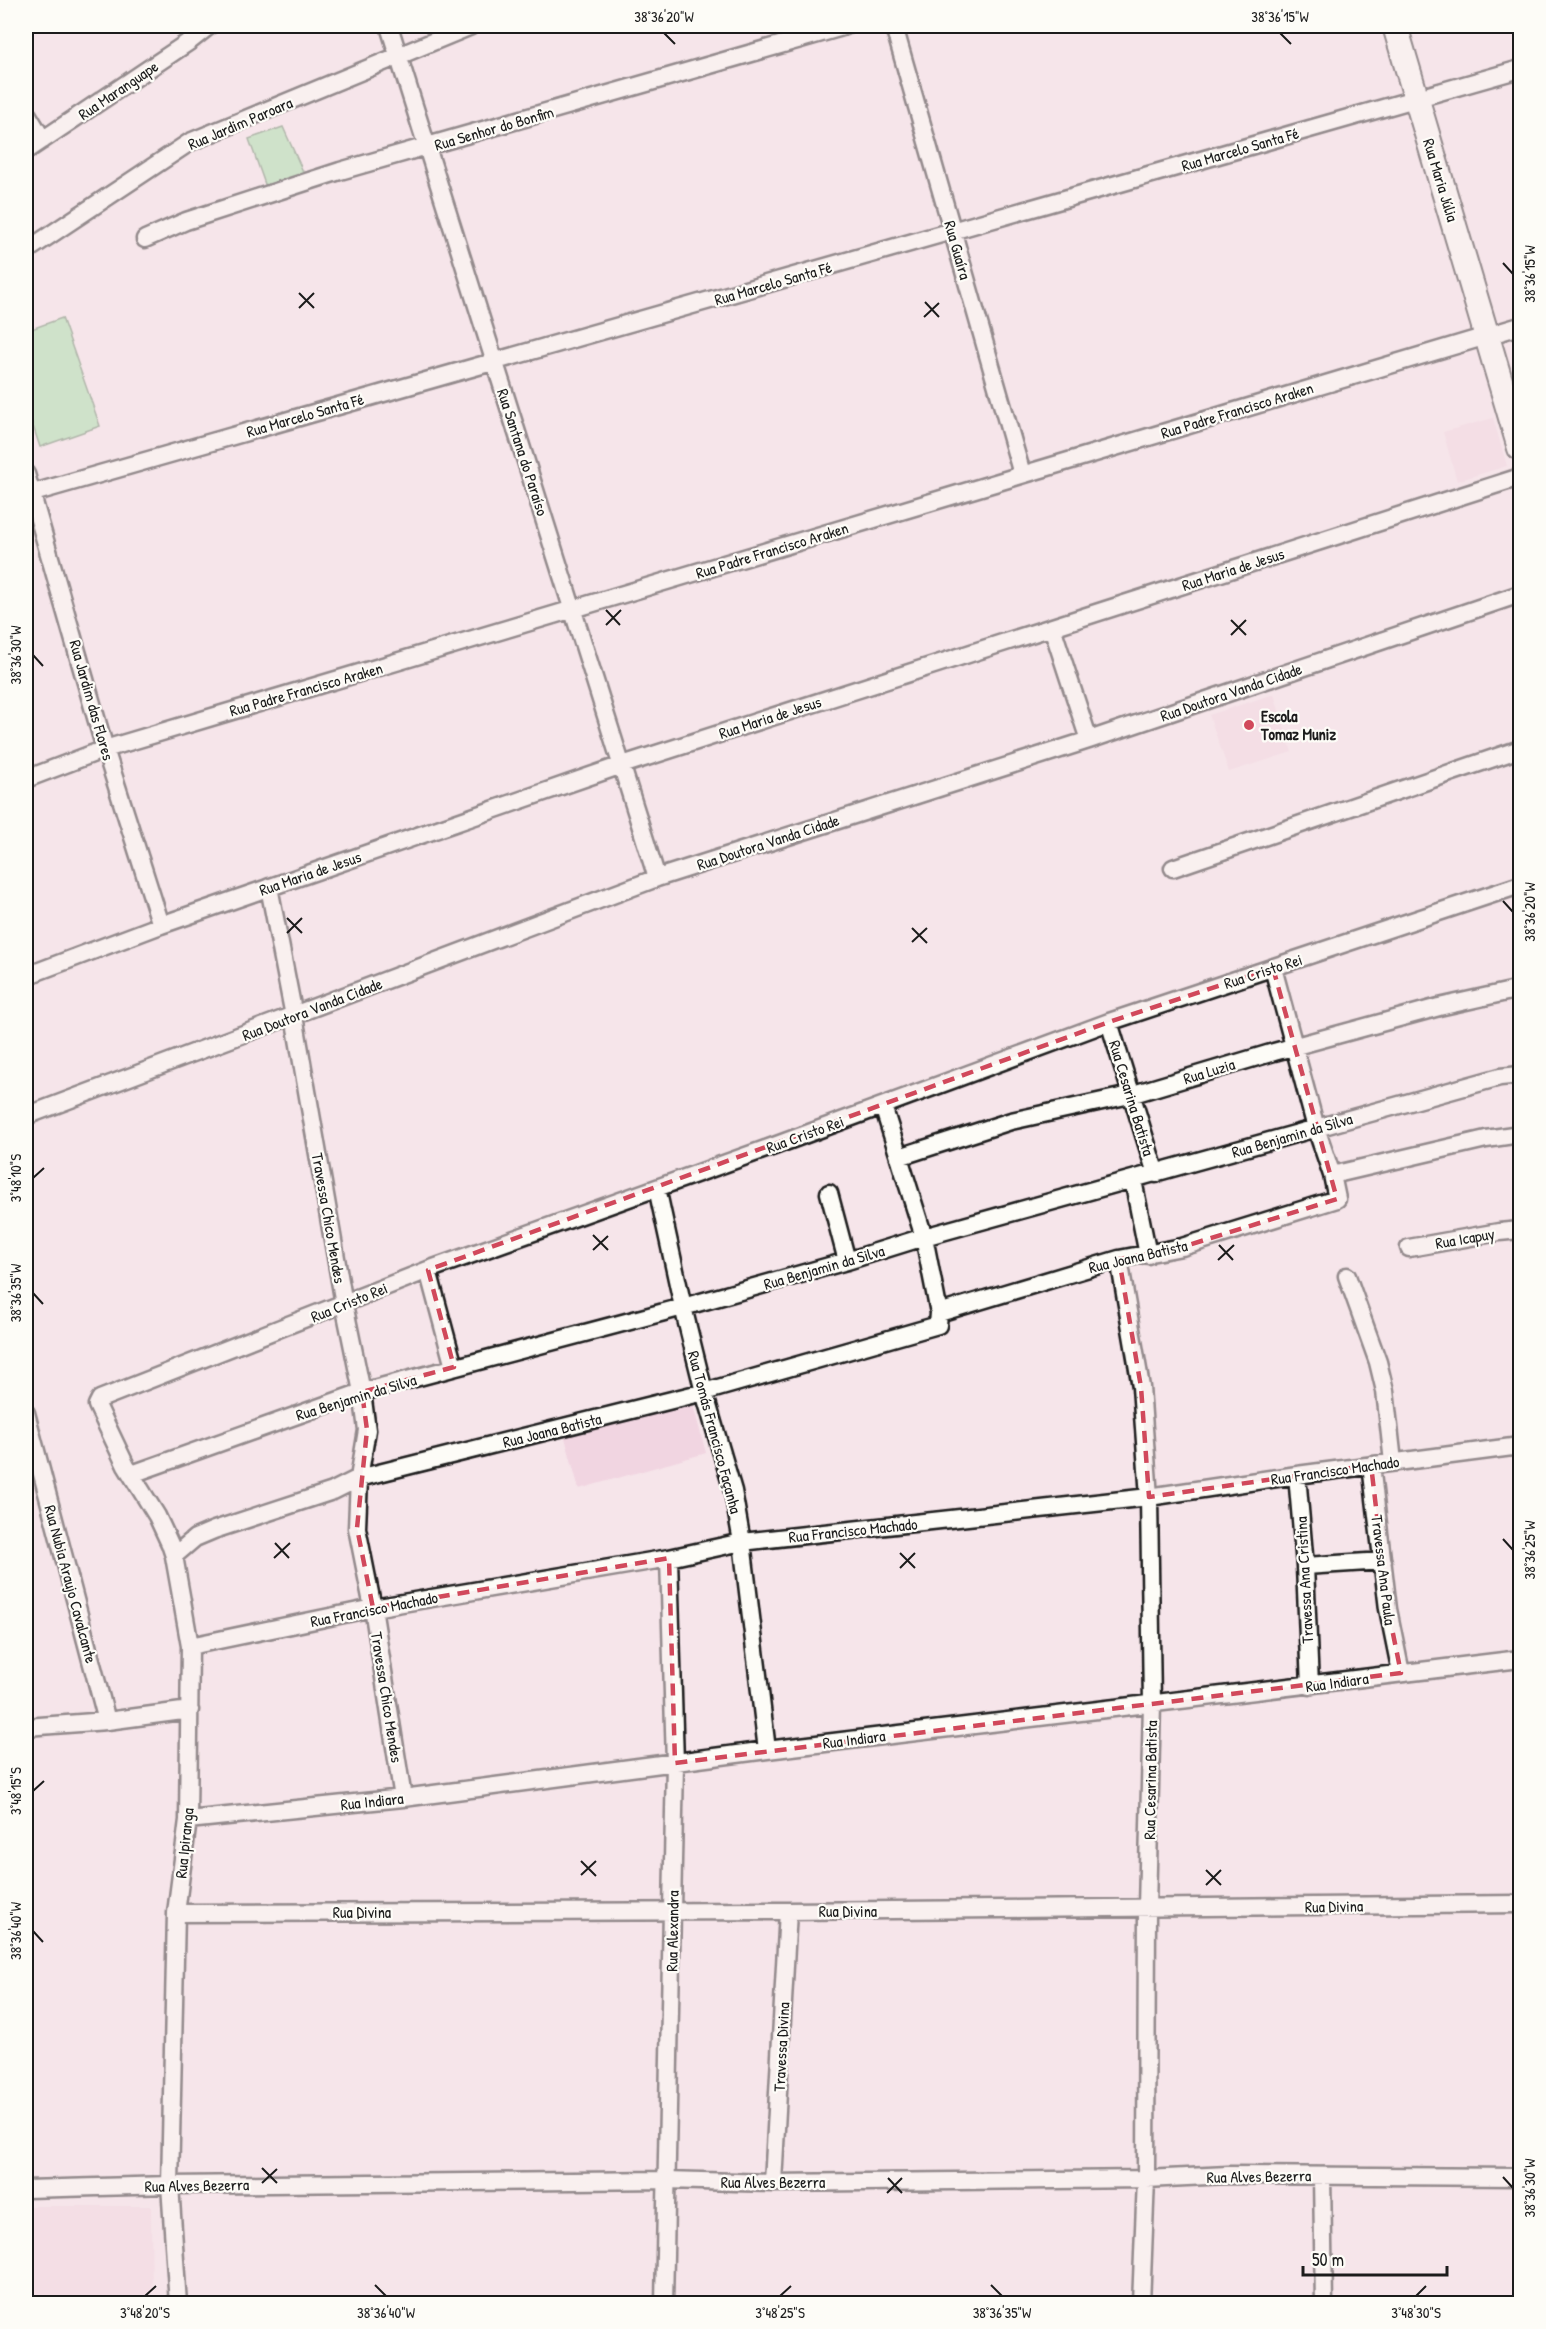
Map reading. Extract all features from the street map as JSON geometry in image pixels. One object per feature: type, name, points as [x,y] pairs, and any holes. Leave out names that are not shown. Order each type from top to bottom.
[{"type":"street","name":"Rua Maranguape","points":[[26,151],[209,26]]},
{"type":"street","name":"Rua Santana do Paraíso","points":[[389,26],[429,147],[657,878]]},
{"type":"street","name":"Rua Jardim Paroara","points":[[26,251],[190,142],[471,26]]},
{"type":"street","name":"Rua Senhor do Bonfim","points":[[145,239],[197,217],[340,171],[846,26]]},
{"type":"street","name":"Rua Guaíra","points":[[897,26],[895,30],[1022,474]]},
{"type":"street","name":"Rua Maria Júlia","points":[[1395,26],[1521,448]]},
{"type":"street","name":"Rua Marcelo Santa Fé","points":[[29,494],[1521,69]]},
{"type":"street","points":[[26,112],[43,140]]},
{"type":"street","name":"Rua Padre Francisco Araken","points":[[26,779],[105,749],[1521,326]]},
{"type":"street","name":"Rua Jardim das Flores","points":[[26,474],[29,494],[105,749],[161,925]]},
{"type":"street","name":"Rua Maria de Jesus","points":[[26,976],[161,925],[622,765],[1521,477]]},
{"type":"street","name":"Rua Doutora Vanda Cidade","points":[[26,1116],[657,878],[1089,740],[1521,594]]},
{"type":"street","points":[[1052,627],[1089,740]]},
{"type":"street","points":[[1173,868],[1521,749]]},
{"type":"street","name":"Rua Cristo Rei","points":[[98,1402],[102,1398],[428,1270],[1109,1022],[1521,885]]},
{"type":"street","name":"Travessa Chico Mendes","points":[[269,887],[362,1392],[367,1430],[359,1478],[357,1528],[373,1608],[403,1798]]},
{"type":"street","points":[[1273,968],[1316,1128],[1332,1175],[1486,1139],[1521,1134]]},
{"type":"street","name":"Rua Luzia","points":[[899,1157],[1011,1121],[1130,1095],[1439,1007],[1521,989]]},
{"type":"street","name":"Rua Cesarina Batista","points":[[1109,1022],[1156,1174]]},
{"type":"street","name":"Rua Benjamin da Silva","points":[[132,1474],[362,1392],[682,1307],[924,1237],[1500,1077],[1521,1075]]},
{"type":"street","points":[[883,1106],[924,1237],[939,1319]]},
{"type":"street","name":"Rua Joana Batista","points":[[174,1556],[195,1538],[333,1491],[359,1478],[704,1392],[939,1319],[1119,1259],[1182,1247],[1337,1199],[1332,1175]]},
{"type":"street","name":"Rua Cesarina Batista","points":[[1133,1180],[1148,1255]]},
{"type":"street","name":"Rua Tomás Francisco Façanha","points":[[657,1188],[682,1307],[733,1491],[742,1542],[767,1750]]},
{"type":"street","points":[[829,1193],[847,1261]]},
{"type":"street","name":"Rua Icapuy","points":[[1409,1248],[1521,1230]]},
{"type":"street","name":"Rua Cesarina Batista","points":[[1119,1259],[1141,1387],[1149,1497],[1152,1704],[1147,1908],[1146,2179],[1141,2304]]},
{"type":"street","points":[[428,1270],[454,1367]]},
{"type":"street","points":[[1347,1276],[1378,1362],[1385,1391],[1393,1462]]},
{"type":"street","name":"Rua Ipiranga","points":[[98,1402],[132,1474],[157,1516],[174,1556],[190,1646],[188,1820],[176,1913],[170,2185],[178,2304]]},
{"type":"street","name":"Rua Nubia Araujo Cavalcante","points":[[26,1413],[107,1720]]},
{"type":"street","name":"Rua Francisco Machado","points":[[190,1646],[373,1608],[669,1558],[742,1542],[1149,1497],[1521,1446]]},
{"type":"street","name":"Travessa Ana Paula","points":[[1371,1465],[1388,1609],[1401,1673]]},
{"type":"street","name":"Travessa Ana Cristina","points":[[1298,1475],[1305,1566],[1310,1686]]},
{"type":"street","name":"Rua Alexandra","points":[[664,2304],[675,1763],[669,1558]]},
{"type":"street","points":[[1305,1566],[1383,1561]]},
{"type":"street","name":"Rua Indiara","points":[[188,1820],[403,1798],[767,1750],[1521,1659]]},
{"type":"street","points":[[26,1726],[107,1720],[190,1710]]},
{"type":"street","name":"Rua Divina","points":[[176,1913],[788,1911],[1521,1904]]},
{"type":"street","name":"Travessa Divina","points":[[773,2183],[788,1911]]},
{"type":"street","name":"Rua Alves Bezerra","points":[[26,2189],[170,2185],[666,2180],[773,2183],[1146,2179],[1228,2175],[1521,2177]]},
{"type":"street","points":[[1322,2176],[1324,2304]]},
{"type":"highlighted area","points":[[1273,968],[1337,1199],[1182,1247],[1119,1259],[1141,1387],[1149,1497],[1371,1465],[1388,1609],[1401,1673],[675,1763],[669,1558],[373,1608],[357,1528],[367,1430],[362,1392],[454,1367],[428,1270],[1109,1022]]},
{"type":"shaded area","points":[[1493,418],[1507,466],[1457,481],[1443,432]]},
{"type":"shaded area","name":"Escola Tomaz Muniz","points":[[1274,694],[1292,752],[1229,772],[1209,715]]},
{"type":"shaded area","points":[[691,1398],[706,1453],[579,1489],[564,1434]]},
{"type":"shaded area","points":[[26,2206],[151,2206],[152,2303],[26,2303]]},
{"type":"green space","points":[[283,127],[305,176],[266,187],[249,139]]},
{"type":"green space","points":[[62,318],[100,426],[40,447],[26,405],[26,331]]},
{"type":"place","name":"Escola Tomaz Muniz","points":[[1249,725]]}]
